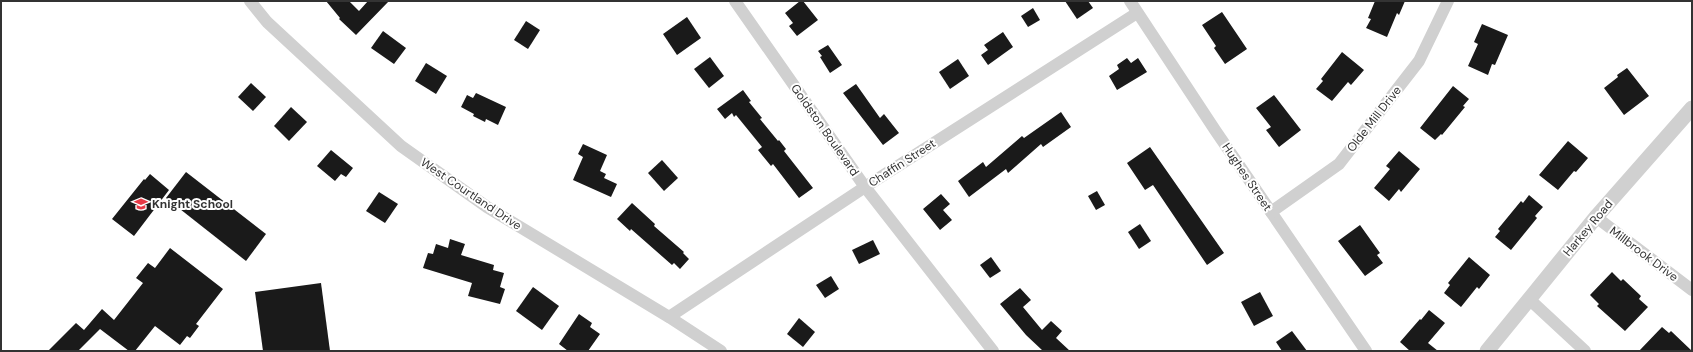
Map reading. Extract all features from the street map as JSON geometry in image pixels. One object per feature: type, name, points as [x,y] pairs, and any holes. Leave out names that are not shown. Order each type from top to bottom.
[{"type":"street","name":"West Courtland Drive","points":[[250,1],[267,22],[401,146],[487,207],[721,351]]},
{"type":"street","name":"Goldston Boulevard","points":[[735,1],[865,187],[993,351]]},
{"type":"street","name":"Hughes Street","points":[[1130,1],[1366,351]]},
{"type":"street","name":"Olde Mill Drive","points":[[1271,212],[1339,164],[1419,61],[1448,1]]},
{"type":"street","name":"Chaffin Street","points":[[669,318],[865,187],[1137,12]]},
{"type":"street","name":"Harkey Road","points":[[1487,351],[1596,218],[1692,108]]},
{"type":"street","name":"Millbrook Drive","points":[[1596,218],[1692,290]]},
{"type":"street","points":[[1529,299],[1584,351]]},
{"type":"building","points":[[326,1],[349,1],[359,11],[368,1],[389,1],[356,35],[339,19],[340,18]]},
{"type":"building","points":[[800,1],[803,1],[818,20],[797,36],[789,26],[793,23],[785,13]]},
{"type":"building","points":[[1065,1],[1088,1],[1093,8],[1077,19]]},
{"type":"building","points":[[1375,1],[1405,1],[1399,15],[1397,13],[1387,37],[1366,28],[1371,19],[1368,18]]},
{"type":"building","points":[[1033,8],[1040,20],[1028,27],[1021,16]]},
{"type":"building","points":[[1222,12],[1247,49],[1225,64],[1214,48],[1216,46],[1202,25]]},
{"type":"building","points":[[687,17],[701,38],[677,55],[663,34]]},
{"type":"building","points":[[526,21],[540,30],[528,49],[514,40]]},
{"type":"building","points":[[1482,24],[1508,35],[1495,65],[1492,64],[1488,75],[1468,66],[1478,44],[1474,42]]},
{"type":"building","points":[[383,31],[406,48],[394,64],[371,48]]},
{"type":"building","points":[[1003,32],[1013,47],[988,65],[981,55],[988,50],[984,45]]},
{"type":"building","points":[[828,45],[842,65],[830,73],[818,51]]},
{"type":"building","points":[[1342,52],[1364,70],[1351,85],[1348,82],[1332,101],[1316,89],[1323,81],[1321,79]]},
{"type":"building","points":[[710,57],[724,76],[709,88],[694,69]]},
{"type":"building","points":[[1127,58],[1131,63],[1138,58],[1147,72],[1117,90],[1109,76],[1119,69],[1117,65]]},
{"type":"building","points":[[958,59],[969,76],[950,89],[939,72]]},
{"type":"building","points":[[426,63],[447,76],[436,94],[415,81]]},
{"type":"building","points":[[1627,68],[1649,96],[1624,115],[1604,88],[1618,77],[1617,75]]},
{"type":"building","points":[[251,83],[266,97],[253,111],[238,97]]},
{"type":"building","points":[[856,84],[880,118],[884,114],[899,133],[883,145],[843,93]]},
{"type":"building","points":[[1453,86],[1469,99],[1463,106],[1465,107],[1442,135],[1441,134],[1435,140],[1420,128]]},
{"type":"building","points":[[743,90],[751,101],[749,102],[762,118],[760,119],[786,149],[784,151],[813,188],[799,198],[773,164],[771,166],[758,150],[762,147],[736,115],[734,117],[732,113],[725,119],[717,109]]},
{"type":"building","points":[[476,93],[506,107],[498,125],[486,119],[485,122],[473,116],[474,114],[461,107],[467,95],[473,98]]},
{"type":"building","points":[[1274,95],[1301,130],[1279,147],[1266,130],[1271,127],[1256,108]]},
{"type":"building","points":[[291,107],[307,122],[289,141],[274,126]]},
{"type":"building","points":[[1061,112],[1071,127],[1043,147],[1041,144],[1008,173],[1006,169],[969,197],[958,181],[983,162],[986,167],[1022,136],[1024,138]]},
{"type":"building","points":[[1568,141],[1588,158],[1576,172],[1574,171],[1558,190],[1539,175]]},
{"type":"building","points":[[583,144],[607,155],[600,171],[606,174],[604,178],[617,184],[611,197],[573,180],[583,157],[578,154]]},
{"type":"building","points":[[1150,147],[1224,253],[1207,265],[1153,185],[1145,190],[1127,163]]},
{"type":"building","points":[[331,150],[353,168],[346,177],[341,174],[335,181],[317,166]]},
{"type":"building","points":[[1399,151],[1420,169],[1401,192],[1399,189],[1389,201],[1374,188],[1390,169],[1386,166]]},
{"type":"building","points":[[662,160],[678,178],[664,191],[648,173]]},
{"type":"building","points":[[186,172],[266,234],[246,261],[166,198]]},
{"type":"building","name":"Knight School","points":[[150,174],[169,190],[134,236],[112,219],[144,179],[145,180]]},
{"type":"building","points":[[1097,191],[1105,205],[1096,210],[1088,196]]},
{"type":"building","points":[[379,192],[398,204],[385,223],[366,211]]},
{"type":"building","points":[[941,194],[950,204],[943,210],[952,220],[940,230],[923,209]]},
{"type":"building","points":[[1529,195],[1543,207],[1535,216],[1537,218],[1511,250],[1495,237],[1500,231],[1498,229],[1521,201],[1523,203]]},
{"type":"building","points":[[632,203],[655,224],[654,226],[684,252],[683,253],[689,259],[680,269],[674,263],[672,265],[631,229],[630,231],[617,219]]},
{"type":"building","points":[[1140,224],[1151,241],[1139,249],[1128,232]]},
{"type":"building","points":[[1360,225],[1380,253],[1377,255],[1383,263],[1365,276],[1338,241]]},
{"type":"building","points":[[450,239],[465,244],[461,255],[494,265],[493,270],[504,273],[500,287],[505,289],[500,304],[468,296],[472,283],[423,268],[428,253],[433,254],[436,244],[448,248]]},
{"type":"building","points":[[873,240],[880,254],[859,264],[852,250]]},
{"type":"building","points":[[170,248],[223,289],[196,324],[199,326],[190,338],[187,336],[180,345],[155,326],[135,351],[129,351],[100,329],[78,351],[48,351],[76,323],[84,330],[102,309],[114,320],[143,283],[136,278],[148,263],[155,268]]},
{"type":"building","points":[[991,257],[1001,271],[990,278],[980,265]]},
{"type":"building","points":[[1469,257],[1490,275],[1479,289],[1477,287],[1461,307],[1444,293],[1450,285],[1448,283]]},
{"type":"building","points":[[1612,272],[1621,281],[1623,279],[1641,296],[1639,299],[1648,307],[1625,331],[1597,306],[1599,304],[1590,295]]},
{"type":"building","points":[[831,276],[839,289],[825,298],[816,285]]},
{"type":"building","points":[[321,283],[330,351],[263,351],[255,292]]},
{"type":"building","points":[[533,287],[559,306],[542,330],[516,311]]},
{"type":"building","points":[[1020,288],[1031,300],[1023,307],[1042,330],[1051,321],[1062,331],[1056,338],[1070,351],[1043,351],[1026,335],[1000,304]]},
{"type":"building","points":[[1260,292],[1273,316],[1254,326],[1241,302]]},
{"type":"building","points":[[1429,310],[1445,323],[1428,343],[1438,351],[1410,351],[1400,342]]},
{"type":"building","points":[[579,314],[592,323],[590,327],[600,334],[588,351],[568,351],[559,344]]},
{"type":"building","points":[[799,318],[815,332],[803,347],[787,334]]},
{"type":"building","points":[[1662,327],[1669,333],[1671,331],[1692,351],[1639,351]]},
{"type":"building","points":[[1292,331],[1307,351],[1282,351],[1276,342]]},
{"type":"place","name":"Knight School","points":[[141,204]]}]
